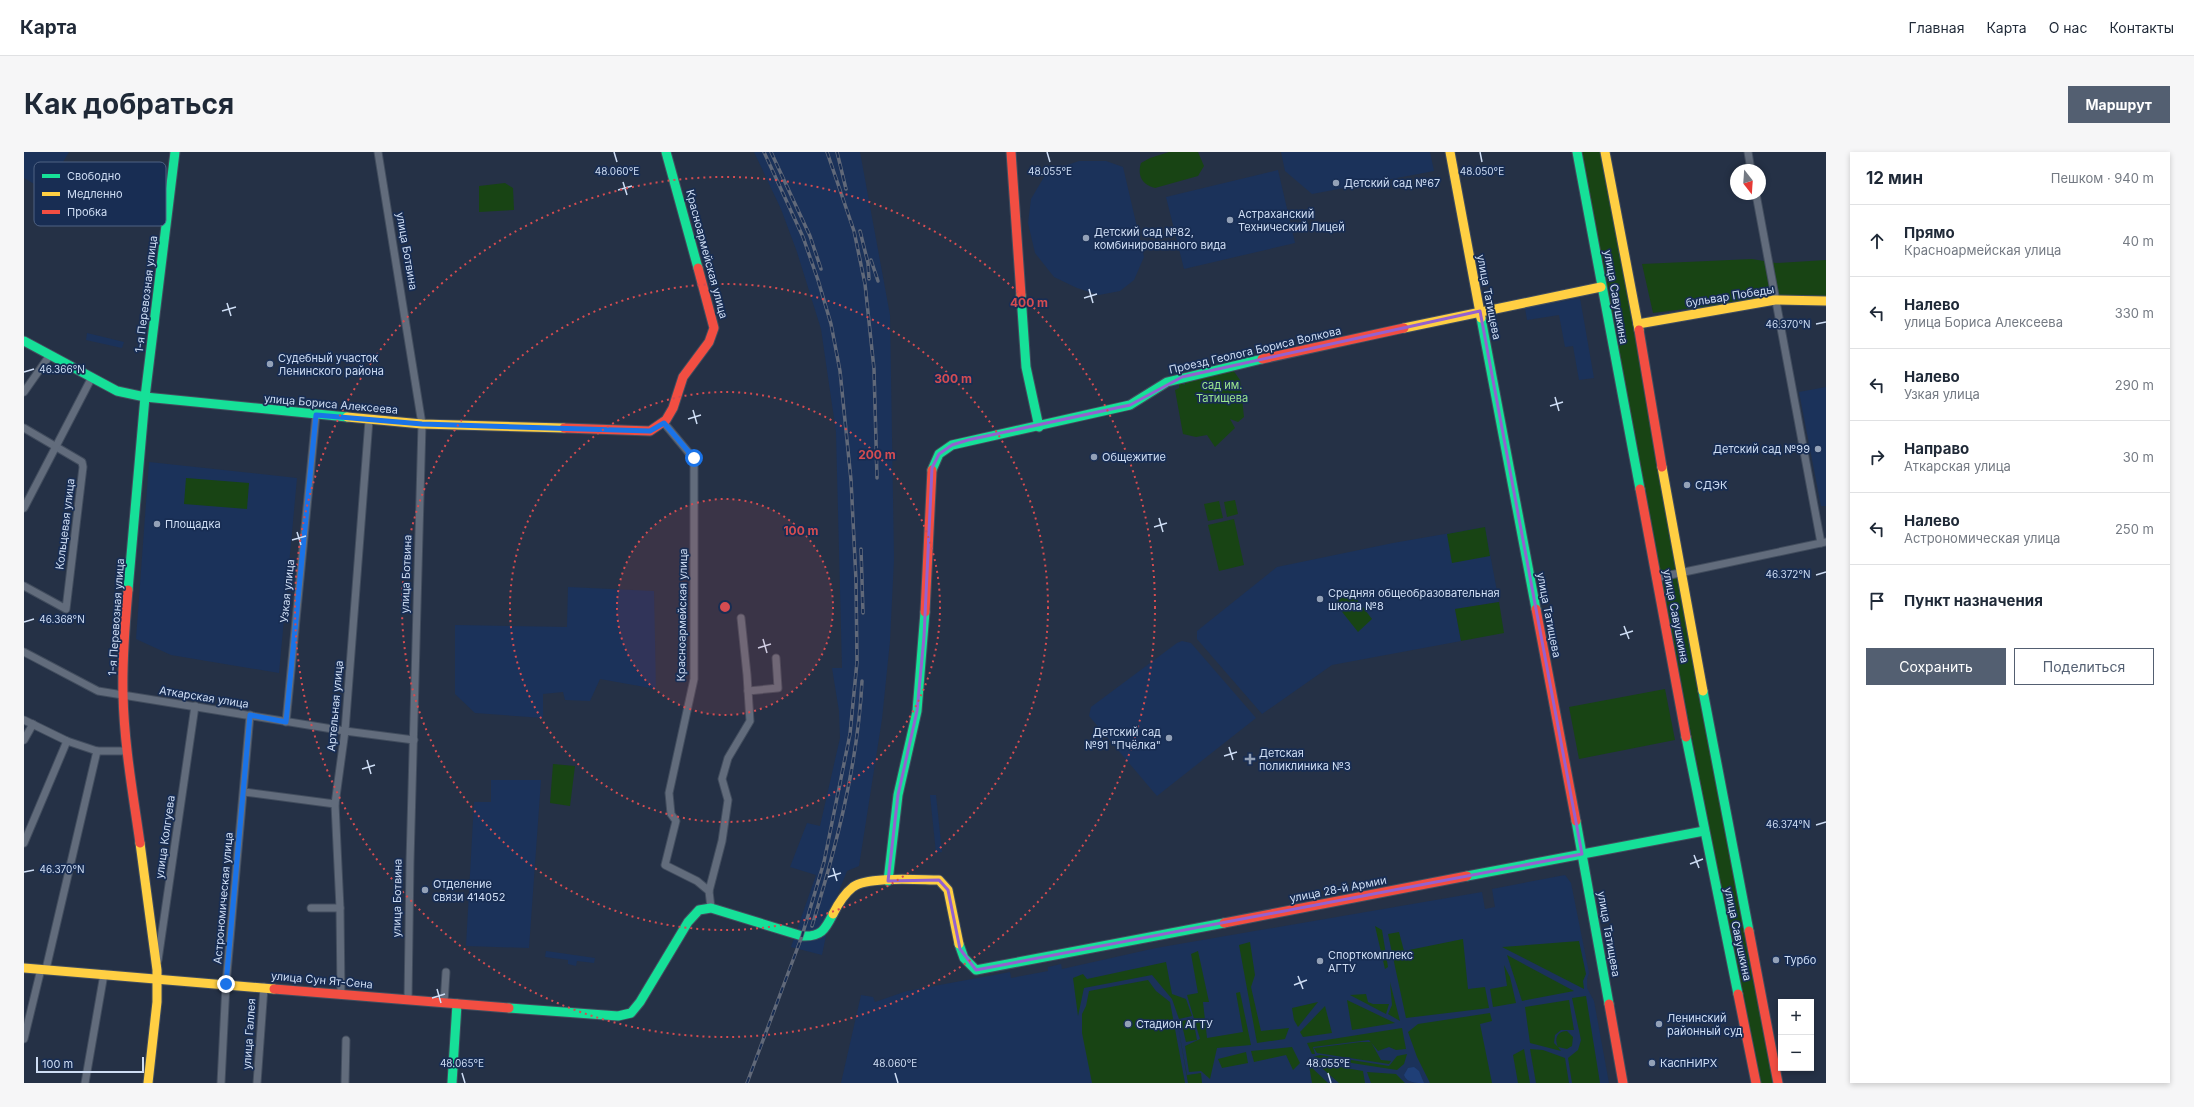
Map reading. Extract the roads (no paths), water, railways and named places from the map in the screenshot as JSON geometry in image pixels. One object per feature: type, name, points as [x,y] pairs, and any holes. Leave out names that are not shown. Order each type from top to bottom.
[{"type":"main road","name":"1-я Перевозная улица","points":[[166,226],[175,152]]},
{"type":"main road","name":"Красноармейская улица","points":[[664,423],[672,408],[683,377],[706,346],[714,328],[666,152]]},
{"type":"main road","points":[[1011,152],[1026,367],[1039,427]]},
{"type":"main road","name":"улица Татищева","points":[[1450,152],[1582,854],[1623,1083]]},
{"type":"main road","name":"улица Савушкина","points":[[1578,152],[1704,831],[1756,1083]]},
{"type":"main road","name":"улица Савушкина","points":[[1605,152],[1638,324],[1680,574],[1778,1083]]},
{"type":"main road","name":"1-я Перевозная улица","points":[[148,1083],[157,1002],[157,974],[127,751],[123,695],[123,651],[145,397],[166,226]]},
{"type":"main road","name":"Проезд Геолога Бориса Волкова","points":[[888,881],[898,795],[918,704],[924,637],[932,468],[938,454],[952,445],[1039,427],[1130,405],[1167,382],[1182,377],[1480,311],[1602,287]]},
{"type":"main road","name":"бульвар Победы","points":[[1638,324],[1775,300],[1826,301]]},
{"type":"main road","name":"улица Бориса Алексеева","points":[[24,341],[117,391],[145,397],[316,415],[422,424],[650,431],[664,423]]},
{"type":"main road","name":"улица 28-й Армии","points":[[888,881],[939,880],[948,890],[960,949],[964,958],[976,970],[1704,831]]},
{"type":"main road","points":[[711,908],[802,936],[813,937],[823,932],[844,894],[849,888],[866,881],[888,881]]},
{"type":"main road","name":"улица Сун Ят-Сена","points":[[24,968],[104,974],[157,974],[226,984],[341,995],[618,1016],[631,1013],[640,1002],[688,922],[699,910],[711,908]]},
{"type":"main road","points":[[452,1083],[457,1004]]},
{"type":"street","name":"улица Ботвина","points":[[378,152],[422,424],[408,1000]]},
{"type":"street","points":[[1748,152],[1751,164]]},
{"type":"street","points":[[1656,578],[1824,543],[1775,300],[1757,200]]},
{"type":"street","points":[[24,392],[50,355]]},
{"type":"street","points":[[24,508],[57,448],[77,404],[92,377]]},
{"type":"street","name":"Узкая улица","points":[[286,722],[316,415]]},
{"type":"street","name":"Артельная улица","points":[[341,995],[340,908],[335,804],[345,731],[369,420]]},
{"type":"street","name":"Красноармейская улица","points":[[664,423],[694,458],[696,582],[694,679],[669,793],[672,814],[676,821],[666,865],[697,881],[709,891]]},
{"type":"street","name":"Кольцевая улица","points":[[24,428],[82,462],[83,467],[66,609],[24,586]]},
{"type":"street","points":[[711,908],[709,891],[722,841],[728,800],[722,779],[728,758],[750,721],[741,618]]},
{"type":"street","name":"Аткарская улица","points":[[24,652],[98,691],[286,722],[414,740]]},
{"type":"street","points":[[748,691],[778,688],[776,658]]},
{"type":"street","name":"улица Колгуева","points":[[157,974],[195,706]]},
{"type":"street","name":"Астрономическая улица","points":[[221,1083],[226,984],[250,715]]},
{"type":"street","points":[[24,720],[67,741],[97,751],[127,751]]},
{"type":"street","points":[[24,740],[33,724]]},
{"type":"street","points":[[24,843],[67,741]]},
{"type":"street","points":[[24,1039],[44,969],[97,751]]},
{"type":"street","points":[[244,792],[335,804]]},
{"type":"street","points":[[312,907],[340,908]]},
{"type":"street","points":[[444,1003],[446,972]]},
{"type":"street","points":[[85,1083],[104,974]]},
{"type":"street","name":"улица Галлея","points":[[257,1083],[264,987]]},
{"type":"street","points":[[345,1083],[346,1040]]},
{"type":"railway","points":[[747,1083],[802,936],[824,862],[850,734],[857,662],[856,580],[851,480],[840,371],[831,324],[818,280],[803,237],[764,152]]},
{"type":"railway","points":[[771,152],[810,236],[821,269]]},
{"type":"railway","points":[[827,152],[854,231],[865,284],[874,369],[877,478]]},
{"type":"railway","points":[[837,152],[846,189]]},
{"type":"railway","points":[[860,231],[868,263],[869,279]]},
{"type":"railway","points":[[871,260],[878,281]]},
{"type":"railway","points":[[861,549],[863,613]]},
{"type":"railway","points":[[812,926],[837,836],[851,774],[860,712],[862,681]]},
{"type":"place","name":"Детский сад №67","points":[[1336,183]]},
{"type":"place","name":"Астраханский Технический Лицей","points":[[1230,220]]},
{"type":"place","name":"Детский сад №82, комбинированного вида","points":[[1086,238]]},
{"type":"place","name":"Судебный участок Ленинского района","points":[[270,364]]},
{"type":"place","name":"Детский сад №99","points":[[1818,449]]},
{"type":"place","name":"Общежитие","points":[[1094,457]]},
{"type":"place","name":"СДЭК","points":[[1687,485]]},
{"type":"place","name":"Площадка","points":[[157,524]]},
{"type":"place","name":"Средняя общеобразовательная школа №8","points":[[1320,599]]},
{"type":"place","name":"Детский сад №91 \"Пчёлка\"","points":[[1169,738]]},
{"type":"place","name":"Детская поликлиника №3","points":[[1250,759]]},
{"type":"place","name":"Отделение связи 414052","points":[[425,890]]},
{"type":"place","name":"Турбо","points":[[1776,960]]},
{"type":"place","name":"Спорткомплекс АГТУ","points":[[1320,961]]},
{"type":"place","name":"Стадион АГТУ","points":[[1128,1024]]},
{"type":"place","name":"Ленинский районный суд","points":[[1659,1024]]},
{"type":"place","name":"КаспНИРХ","points":[[1652,1063]]},
{"type":"park label","name":"сад им. Татищева","points":[[1222,391]]}]
